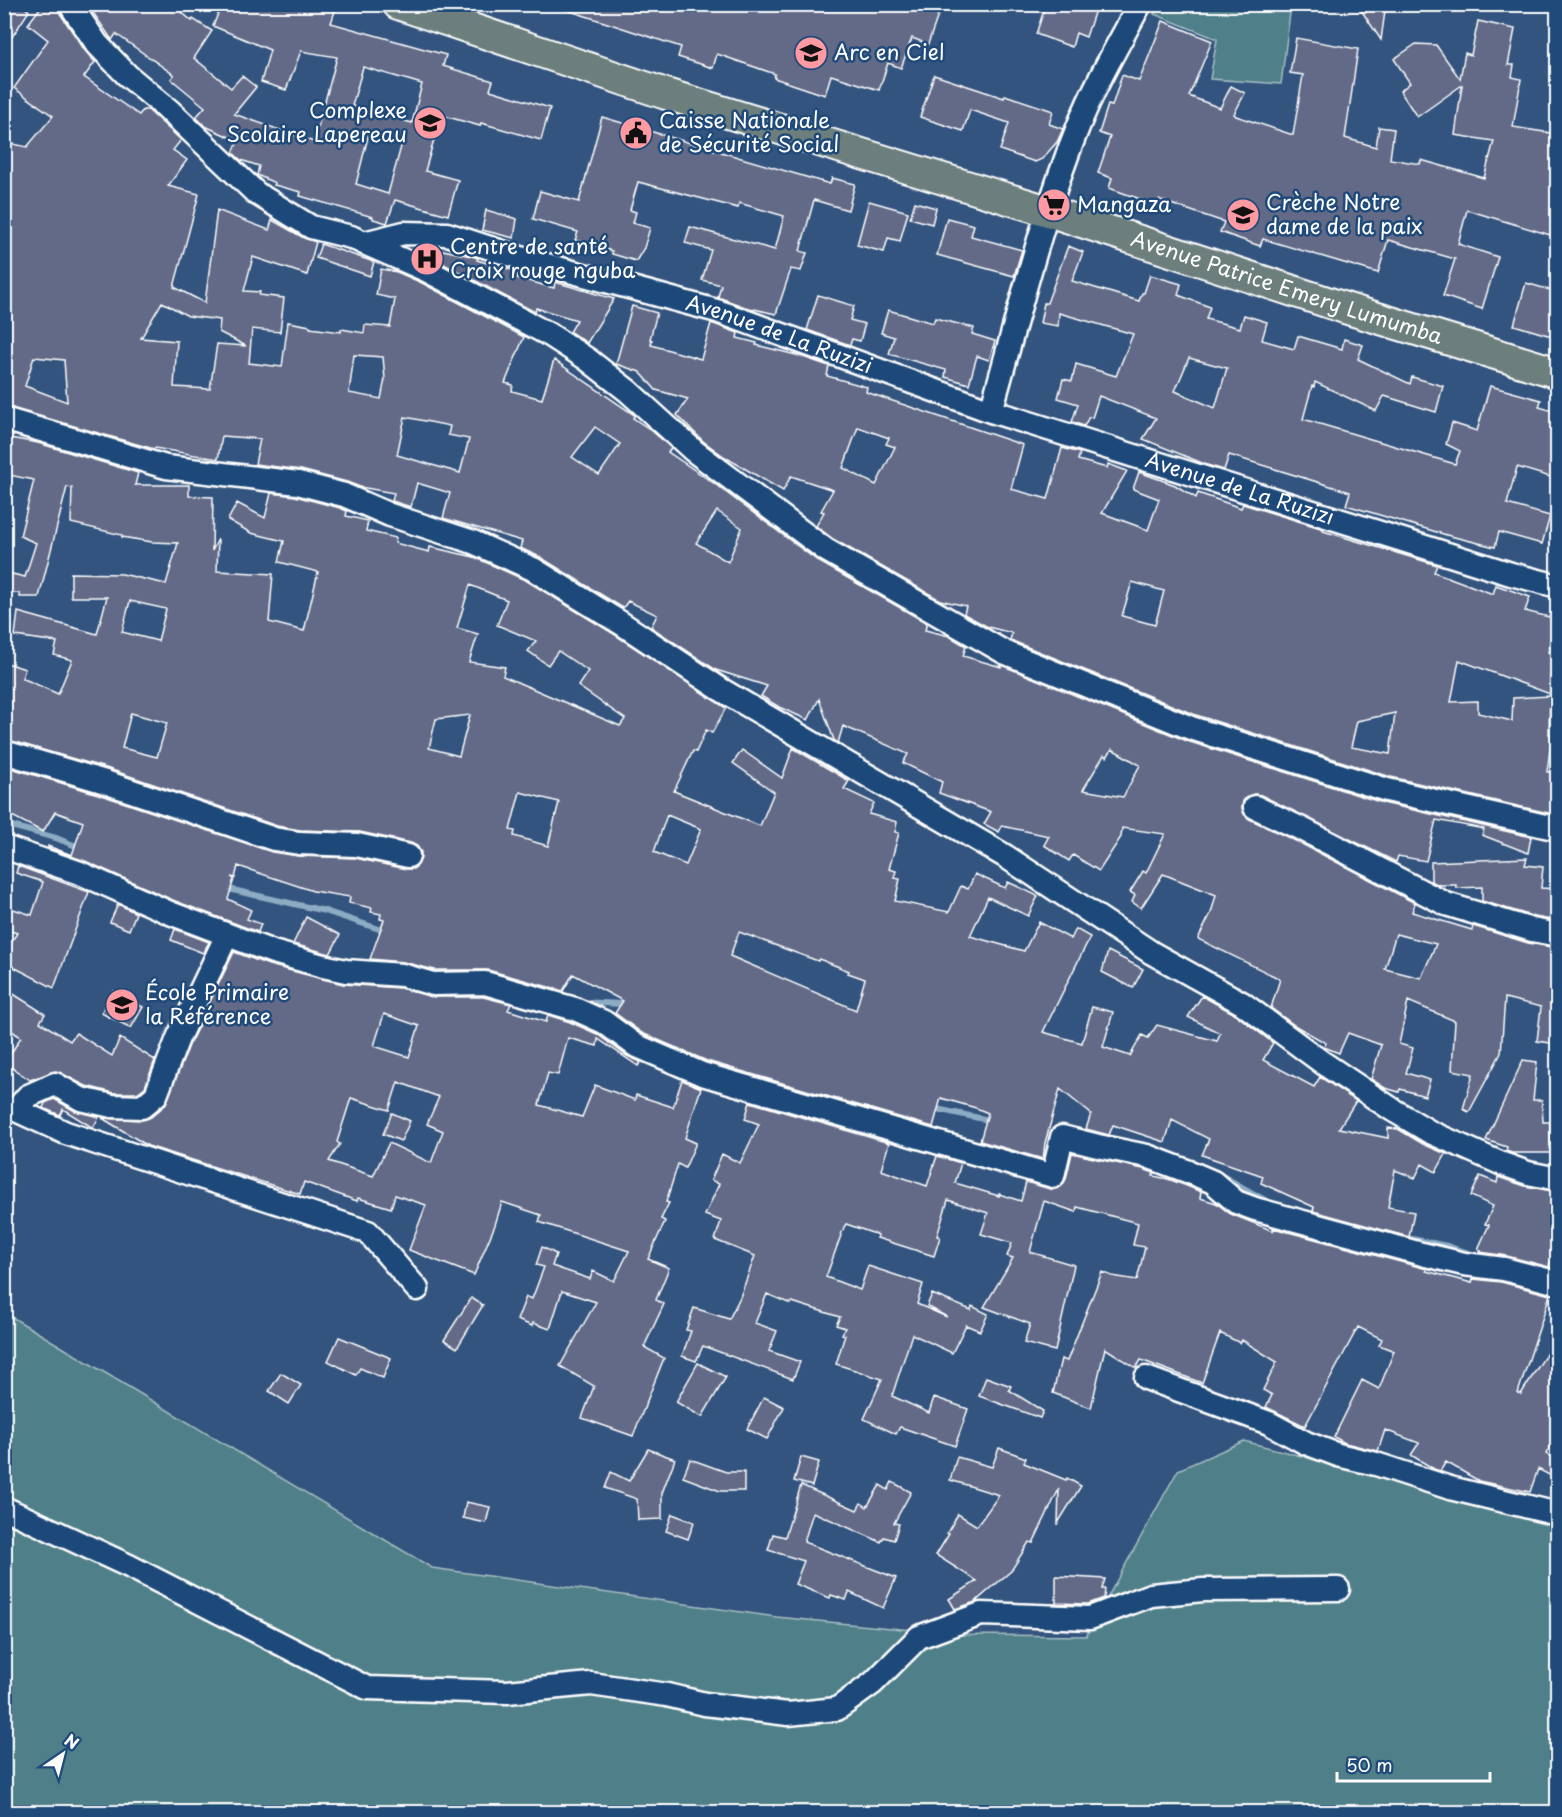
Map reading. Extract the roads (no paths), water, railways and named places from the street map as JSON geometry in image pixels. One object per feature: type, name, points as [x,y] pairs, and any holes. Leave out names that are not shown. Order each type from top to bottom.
[{"type":"main road","name":"Avenue Patrice Emery Lumumba","points":[[398,4],[666,94],[1048,211],[1348,309],[1557,373]]},
{"type":"street","points":[[70,4],[97,45],[256,193],[311,227],[351,237],[428,271],[550,334],[620,384],[694,451],[826,550],[1004,652],[1191,728],[1386,789],[1557,829]]},
{"type":"street","points":[[991,411],[1048,211],[1078,127],[1098,82],[1140,4]]},
{"type":"street","name":"Avenue de La Ruzizi","points":[[364,243],[404,232],[447,234],[521,258],[717,311],[991,411],[1196,477],[1286,502],[1511,574],[1557,586]]},
{"type":"street","points":[[4,419],[166,467],[298,483],[344,495],[390,515],[473,542],[533,569],[621,622],[720,688],[1005,856],[1152,953],[1242,1003],[1323,1063],[1393,1110],[1430,1132],[1500,1163],[1528,1173],[1557,1179]]},
{"type":"street","points":[[4,752],[102,781],[274,839],[299,843],[357,845],[408,856]]},
{"type":"street","points":[[1255,807],[1446,904],[1532,930],[1557,935]]},
{"type":"street","points":[[4,847],[80,873],[170,913],[273,952],[323,966],[402,975],[434,984],[485,983],[575,1009],[604,1022],[635,1045],[702,1074],[1053,1176],[1062,1137],[1147,1156],[1213,1182],[1236,1202],[1255,1209],[1422,1254],[1464,1264],[1504,1269],[1557,1283]]},
{"type":"street","points":[[227,935],[178,1038],[156,1095],[142,1107],[112,1106],[81,1099],[54,1084],[28,1096],[10,1110],[66,1133],[368,1232],[417,1289]]},
{"type":"street","points":[[1146,1378],[1269,1423],[1306,1443],[1338,1455],[1450,1488],[1557,1514]]},
{"type":"street","points":[[4,1508],[129,1566],[367,1688],[507,1692],[591,1684],[666,1695],[705,1704],[788,1714],[837,1709],[873,1683],[919,1636],[981,1614],[1090,1618],[1151,1595],[1203,1590],[1338,1589]]},
{"type":"waterway","points":[[4,824],[56,838],[81,848]]},
{"type":"waterway","points":[[224,888],[325,911],[388,932]]},
{"type":"waterway","points":[[501,972],[524,984]]},
{"type":"waterway","points":[[581,1002],[622,1004],[627,1007]]},
{"type":"waterway","points":[[932,1108],[993,1121]]},
{"type":"waterway","points":[[1221,1175],[1272,1204]]},
{"type":"waterway","points":[[1397,1236],[1447,1246],[1475,1255]]},
{"type":"place","name":"Arc en Ciel","points":[[811,53]]},
{"type":"place","name":"Complexe Scolaire Lapereau","points":[[430,123]]},
{"type":"place","name":"Caisse Nationale de Sécurité Social","points":[[636,133]]},
{"type":"place","name":"Mangaza","points":[[1054,205]]},
{"type":"place","name":"Crèche Notre dame de la paix","points":[[1243,215]]},
{"type":"place","name":"Centre de santé Croix rouge nguba","points":[[427,259]]},
{"type":"place","name":"École Primaire la Référence","points":[[122,1005]]}]
